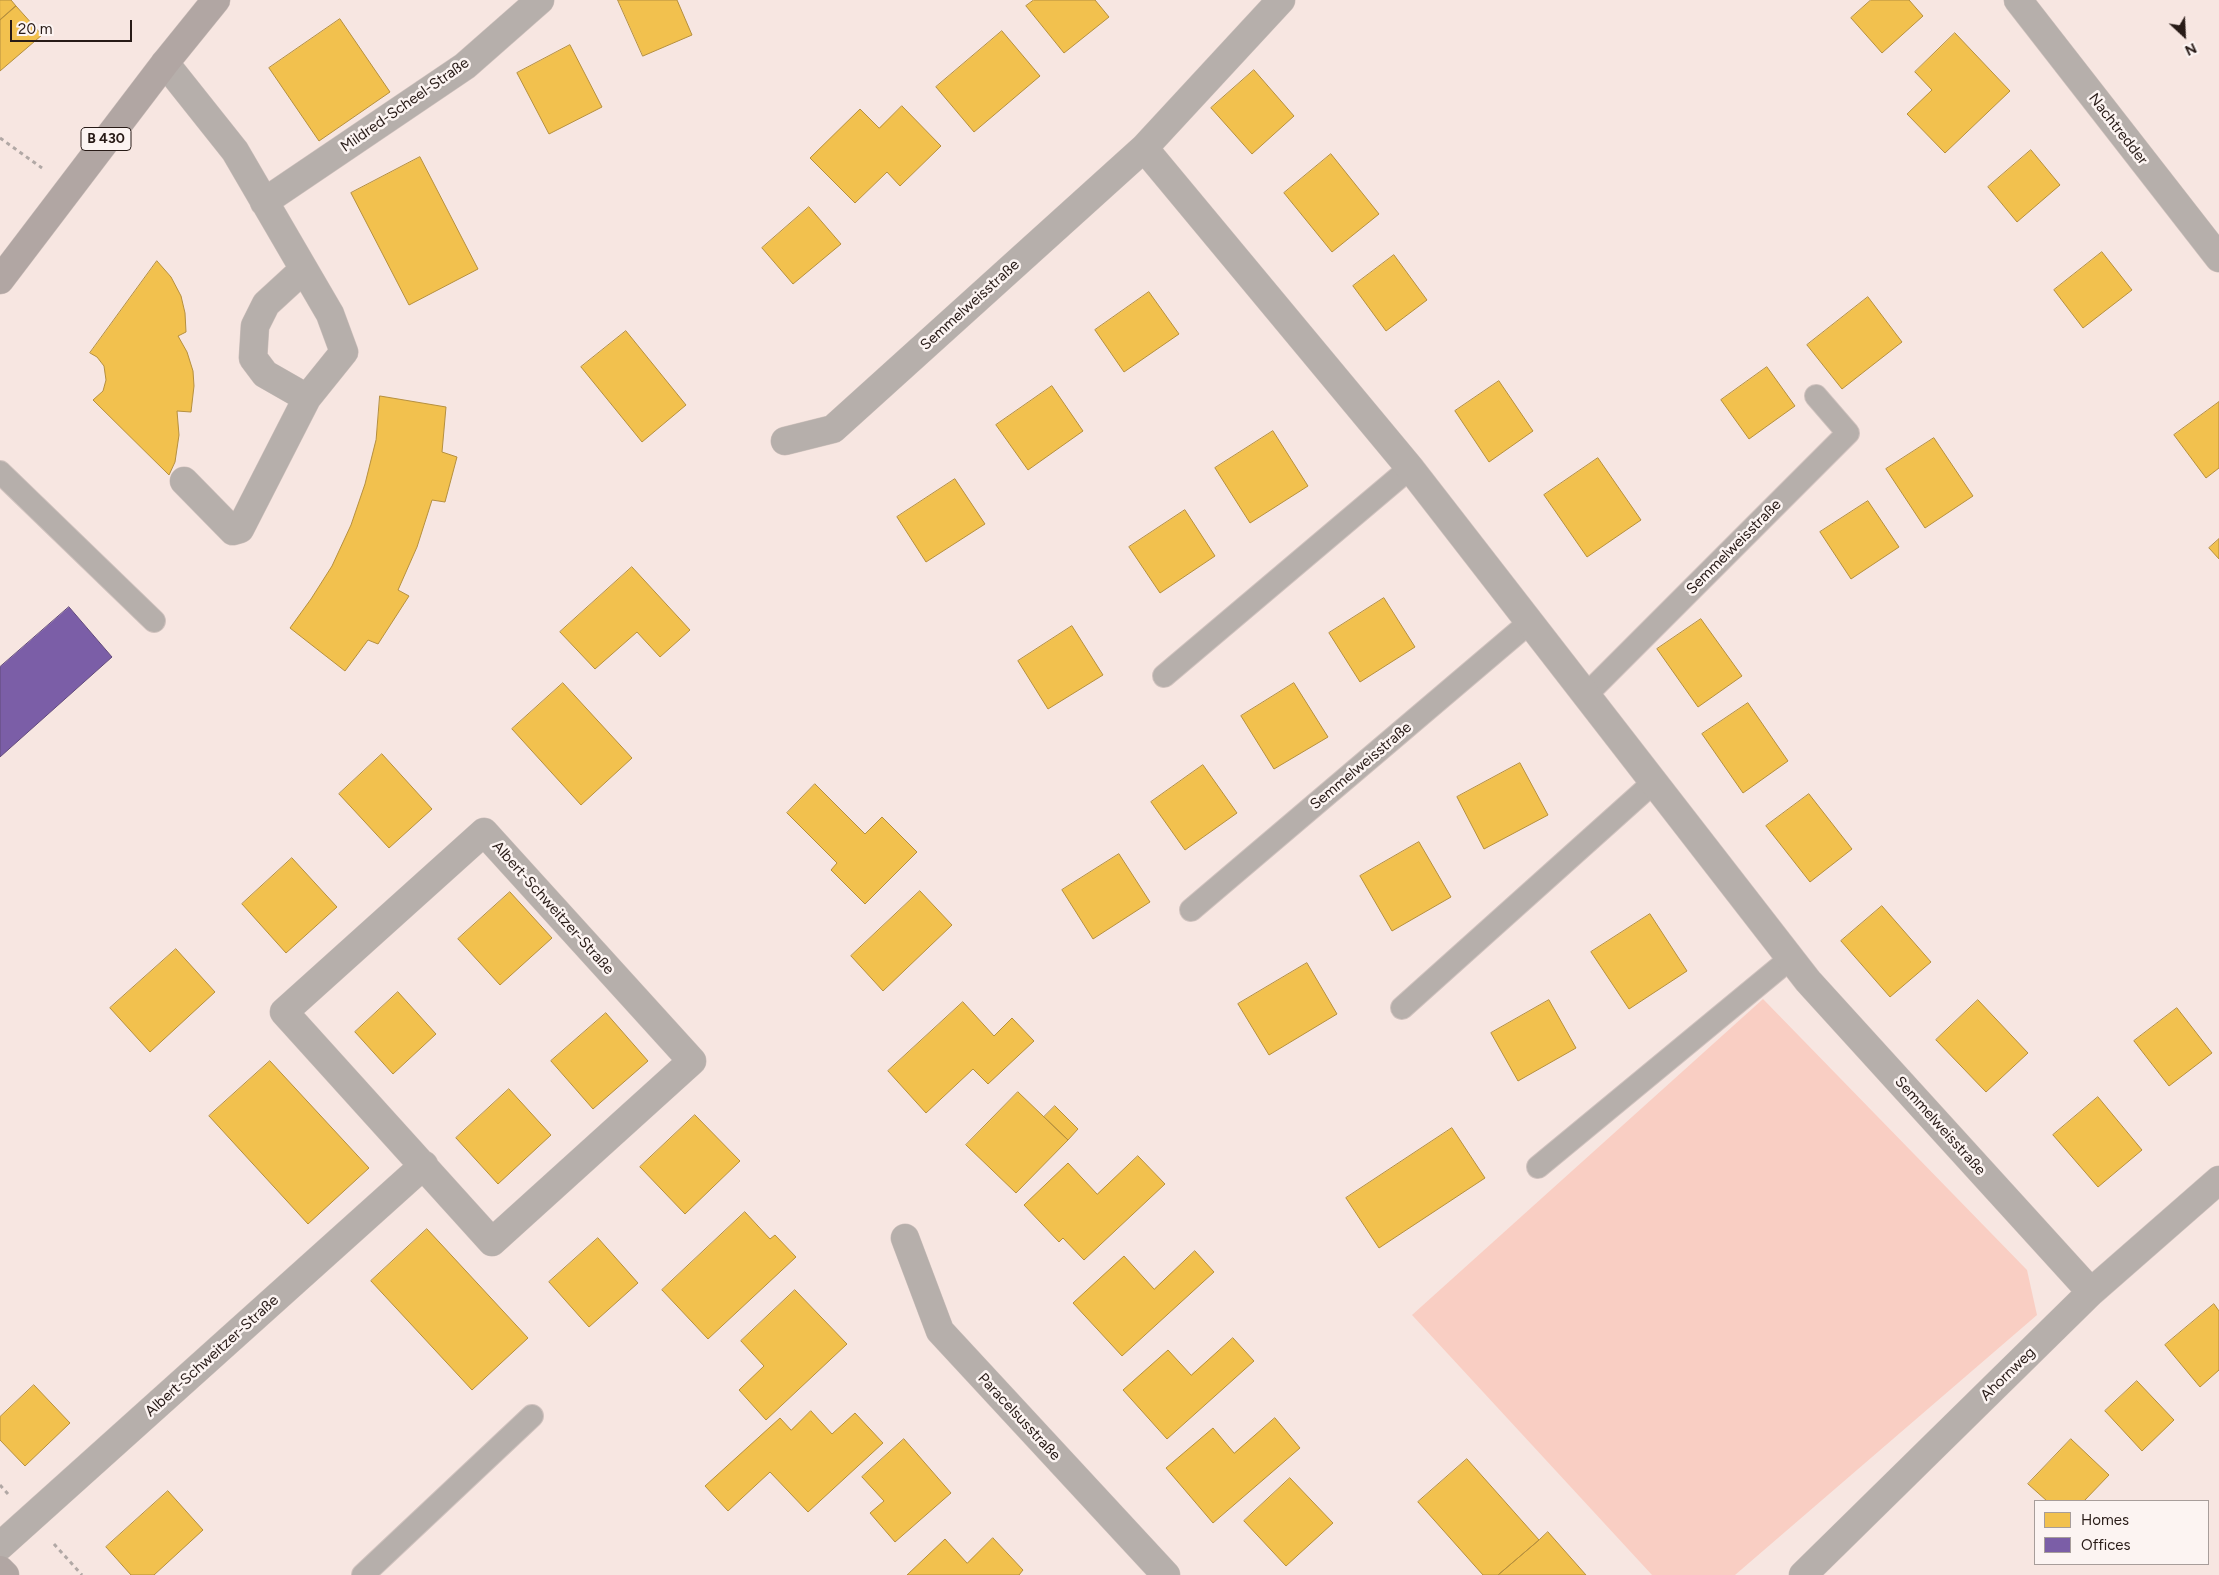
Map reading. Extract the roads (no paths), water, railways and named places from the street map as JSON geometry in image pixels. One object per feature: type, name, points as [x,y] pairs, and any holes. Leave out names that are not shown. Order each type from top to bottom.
[{"type":"main road","name":"B 430","points":[[0,280],[165,63],[216,0]]},
{"type":"main road","points":[[0,1570],[5,1575]]},
{"type":"street","name":"Mildred-Scheel-Straße","points":[[264,202],[465,66],[540,0]]},
{"type":"street","name":"Semmelweisstraße","points":[[785,441],[833,429],[1144,148],[1281,0]]},
{"type":"street","name":"Nachtredder","points":[[2018,0],[2219,258]]},
{"type":"street","points":[[165,63],[235,151],[330,314],[344,352],[307,398],[240,529],[232,531],[184,481]]},
{"type":"street","name":"Semmelweisstraße","points":[[1144,148],[1410,468],[1808,980],[2091,1292]]},
{"type":"street","points":[[303,270],[266,304],[254,326],[253,358],[265,374],[307,398]]},
{"type":"street","name":"Albert-Schweitzer-Straße","points":[[484,832],[692,1061],[492,1242],[424,1165],[284,1012],[484,832]]},
{"type":"street","name":"Albert-Schweitzer-Straße","points":[[0,1546],[424,1165]]},
{"type":"street","name":"Ahornweg","points":[[1803,1575],[2091,1292],[2219,1180]]},
{"type":"street","name":"Paracelsusstraße","points":[[905,1238],[940,1331],[1166,1575]]},
{"type":"lane","name":"Semmelweisstraße","points":[[1586,695],[1848,433],[1816,396]]},
{"type":"lane","points":[[1164,676],[1410,468]]},
{"type":"lane","points":[[0,472],[154,621]]},
{"type":"lane","name":"Semmelweisstraße","points":[[1191,910],[1530,622]]},
{"type":"lane","points":[[1402,1008],[1654,782]]},
{"type":"lane","points":[[1538,1166],[1791,958]]},
{"type":"lane","points":[[364,1575],[532,1416]]}]
